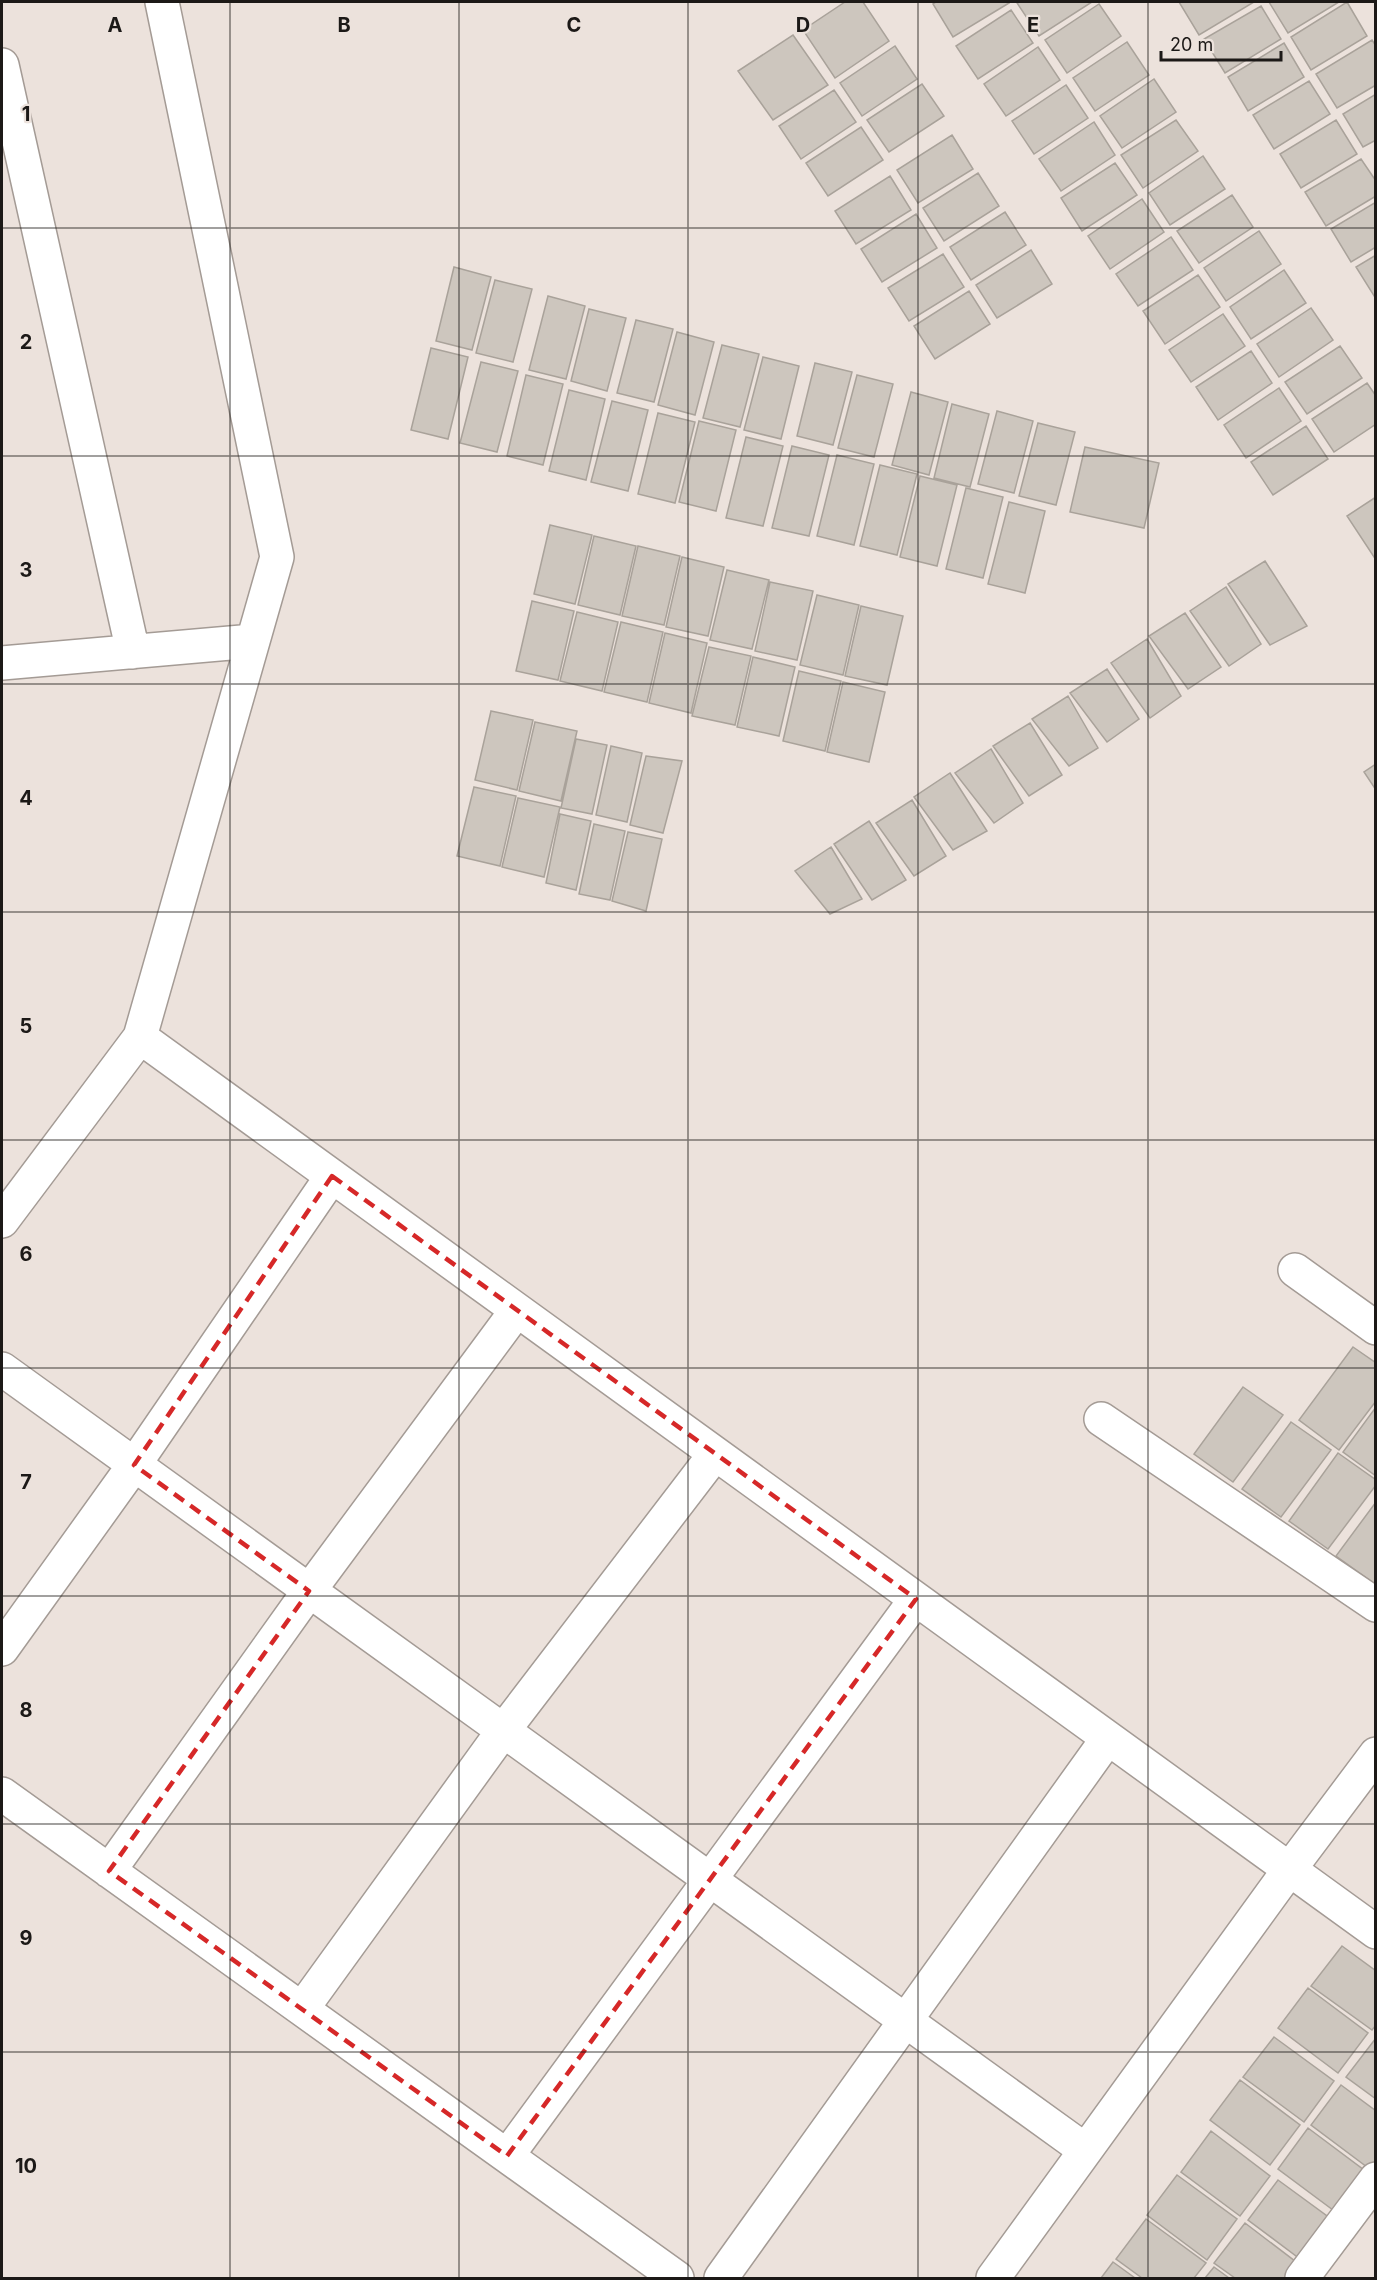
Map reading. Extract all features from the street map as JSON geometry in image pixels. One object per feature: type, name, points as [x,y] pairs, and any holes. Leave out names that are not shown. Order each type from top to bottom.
[{"type":"street","points":[[2,1221],[140,1037],[277,557],[162,2]]},
{"type":"street","points":[[2,65],[133,652]]},
{"type":"street","points":[[2,663],[253,641]]},
{"type":"street","points":[[140,1037],[1376,1932]]},
{"type":"street","points":[[2,1649],[134,1465],[332,1176]]},
{"type":"street","points":[[1295,1270],[1376,1328]]},
{"type":"street","points":[[110,1871],[309,1591],[517,1310]]},
{"type":"street","points":[[2,1369],[1085,2150]]},
{"type":"street","points":[[1101,1419],[1376,1605]]},
{"type":"street","points":[[302,2009],[502,1731],[716,1454]]},
{"type":"street","points":[[507,2156],[916,1599]]},
{"type":"street","points":[[721,2278],[1108,1738]]},
{"type":"street","points":[[993,2278],[1376,1754]]},
{"type":"street","points":[[2,1794],[677,2278]]},
{"type":"street","points":[[1302,2278],[1376,2180]]},
{"type":"highlighted area","points":[[332,1176],[916,1599],[507,2156],[109,1871],[309,1591],[134,1465]]},
{"type":"building","points":[[845,2],[863,2],[889,41],[835,78],[803,30]]},
{"type":"building","points":[[936,2],[1009,3],[953,37],[933,4]]},
{"type":"building","points":[[1092,2],[1039,36],[1017,3]]},
{"type":"building","points":[[1179,2],[1254,2],[1199,35]]},
{"type":"building","points":[[1269,2],[1339,2],[1288,33]]},
{"type":"building","points":[[1347,2],[1367,36],[1311,70],[1291,37]]},
{"type":"building","points":[[1099,4],[1121,36],[1067,73],[1045,40]]},
{"type":"building","points":[[1261,6],[1281,39],[1225,73],[1204,39]]},
{"type":"building","points":[[1011,10],[1033,43],[978,79],[956,46]]},
{"type":"building","points":[[793,35],[828,85],[773,120],[738,71]]},
{"type":"building","points":[[1372,40],[1376,46],[1376,85],[1337,108],[1316,74]]},
{"type":"building","points":[[1127,42],[1149,75],[1095,111],[1073,78]]},
{"type":"building","points":[[1284,43],[1304,77],[1248,111],[1228,77]]},
{"type":"building","points":[[895,46],[917,79],[862,116],[840,83]]},
{"type":"building","points":[[1038,47],[1060,80],[1006,116],[984,84]]},
{"type":"building","points":[[1154,79],[1176,112],[1122,148],[1100,116]]},
{"type":"building","points":[[1309,81],[1330,114],[1274,149],[1253,115]]},
{"type":"building","points":[[922,84],[944,116],[889,152],[867,120]]},
{"type":"building","points":[[1066,85],[1088,118],[1034,154],[1012,121]]},
{"type":"building","points":[[834,90],[856,122],[801,159],[779,126]]},
{"type":"building","points":[[1376,94],[1376,140],[1363,147],[1343,114]]},
{"type":"building","points":[[1176,120],[1198,151],[1143,188],[1121,155]]},
{"type":"building","points":[[1336,120],[1357,154],[1301,188],[1280,154]]},
{"type":"building","points":[[1094,122],[1115,155],[1061,191],[1039,159]]},
{"type":"building","points":[[861,127],[883,160],[828,196],[806,163]]},
{"type":"building","points":[[952,135],[973,169],[918,203],[897,170]]},
{"type":"building","points":[[1203,156],[1225,189],[1170,225],[1149,193]]},
{"type":"building","points":[[1361,159],[1376,181],[1376,196],[1326,226],[1305,192]]},
{"type":"building","points":[[1115,163],[1137,195],[1082,231],[1061,198]]},
{"type":"building","points":[[978,173],[999,206],[944,241],[923,208]]},
{"type":"building","points":[[890,176],[911,210],[856,244],[835,211]]},
{"type":"building","points":[[1232,195],[1253,227],[1199,263],[1177,231]]},
{"type":"building","points":[[1142,199],[1164,232],[1110,269],[1088,236]]},
{"type":"building","points":[[1376,202],[1376,247],[1351,262],[1331,229]]},
{"type":"building","points":[[1005,212],[1026,245],[971,280],[950,247]]},
{"type":"building","points":[[916,214],[937,248],[882,282],[861,249]]},
{"type":"building","points":[[1259,231],[1281,264],[1226,301],[1204,268]]},
{"type":"building","points":[[1171,237],[1193,270],[1138,306],[1116,274]]},
{"type":"building","points":[[1031,250],[1052,284],[997,318],[976,285]]},
{"type":"building","points":[[943,254],[964,287],[909,321],[888,288]]},
{"type":"building","points":[[1376,255],[1376,299],[1356,267]]},
{"type":"building","points":[[454,267],[491,277],[472,350],[436,341]]},
{"type":"building","points":[[1284,270],[1306,303],[1251,339],[1230,307]]},
{"type":"building","points":[[1198,275],[1220,307],[1165,344],[1143,311]]},
{"type":"building","points":[[495,280],[532,289],[513,362],[476,353]]},
{"type":"building","points":[[969,291],[990,324],[935,359],[914,326]]},
{"type":"building","points":[[548,296],[585,306],[566,379],[529,370]]},
{"type":"building","points":[[1311,308],[1333,340],[1279,377],[1257,344]]},
{"type":"building","points":[[589,309],[626,318],[607,391],[571,381]]},
{"type":"building","points":[[1223,314],[1245,346],[1191,382],[1169,350]]},
{"type":"building","points":[[636,320],[673,329],[654,402],[617,393]]},
{"type":"building","points":[[677,332],[714,342],[695,415],[658,405]]},
{"type":"building","points":[[722,345],[759,354],[740,427],[703,418]]},
{"type":"building","points":[[1340,346],[1362,378],[1307,414],[1285,382]]},
{"type":"building","points":[[431,348],[468,357],[448,439],[411,430]]},
{"type":"building","points":[[1251,351],[1272,383],[1218,420],[1196,387]]},
{"type":"building","points":[[763,357],[799,366],[781,439],[744,430]]},
{"type":"building","points":[[481,362],[518,371],[497,452],[460,443]]},
{"type":"building","points":[[815,363],[852,372],[833,445],[797,436]]},
{"type":"building","points":[[526,375],[563,384],[543,465],[507,456]]},
{"type":"building","points":[[857,375],[893,384],[874,457],[838,448]]},
{"type":"building","points":[[1367,383],[1376,396],[1376,424],[1334,452],[1312,419]]},
{"type":"building","points":[[1279,388],[1301,421],[1246,458],[1224,425]]},
{"type":"building","points":[[569,390],[605,399],[586,480],[549,471]]},
{"type":"building","points":[[911,392],[948,402],[929,475],[892,465]]},
{"type":"building","points":[[612,401],[648,410],[628,491],[591,482]]},
{"type":"building","points":[[952,404],[989,414],[970,487],[934,478]]},
{"type":"building","points":[[997,411],[1033,421],[1014,493],[978,484]]},
{"type":"building","points":[[658,413],[695,422],[675,503],[638,494]]},
{"type":"building","points":[[699,421],[736,430],[716,511],[679,502]]},
{"type":"building","points":[[1038,423],[1075,432],[1056,505],[1019,496]]},
{"type":"building","points":[[1306,426],[1328,459],[1273,495],[1251,462]]},
{"type":"building","points":[[746,437],[783,446],[763,526],[726,518]]},
{"type":"building","points":[[792,446],[829,455],[809,536],[772,528]]},
{"type":"building","points":[[1085,447],[1159,463],[1144,528],[1070,512]]},
{"type":"building","points":[[837,455],[874,464],[854,545],[817,536]]},
{"type":"building","points":[[880,465],[917,474],[897,555],[860,546]]},
{"type":"building","points":[[920,476],[957,485],[937,566],[900,557]]},
{"type":"building","points":[[966,488],[1003,497],[983,578],[946,569]]},
{"type":"building","points":[[1376,497],[1376,560],[1347,516]]},
{"type":"building","points":[[1009,502],[1045,511],[1025,593],[988,584]]},
{"type":"building","points":[[550,525],[592,535],[575,604],[534,594]]},
{"type":"building","points":[[594,536],[636,546],[620,615],[578,605]]},
{"type":"building","points":[[638,546],[680,556],[664,625],[622,616]]},
{"type":"building","points":[[682,557],[724,567],[708,636],[666,627]]},
{"type":"building","points":[[1265,561],[1307,626],[1270,645],[1228,584]]},
{"type":"building","points":[[727,570],[769,580],[752,649],[710,640]]},
{"type":"building","points":[[770,582],[813,591],[797,660],[755,651]]},
{"type":"building","points":[[1226,587],[1261,644],[1229,666],[1190,611]]},
{"type":"building","points":[[817,595],[859,605],[843,675],[800,665]]},
{"type":"building","points":[[532,601],[574,611],[558,680],[516,671]]},
{"type":"building","points":[[861,606],[903,616],[887,685],[845,676]]},
{"type":"building","points":[[577,612],[618,622],[602,691],[560,681]]},
{"type":"building","points":[[1185,613],[1221,667],[1188,689],[1149,636]]},
{"type":"building","points":[[621,622],[663,632],[647,702],[604,692]]},
{"type":"building","points":[[665,633],[707,643],[691,713],[649,703]]},
{"type":"building","points":[[1147,639],[1181,696],[1150,718],[1111,663]]},
{"type":"building","points":[[709,647],[751,656],[735,725],[692,716]]},
{"type":"building","points":[[753,657],[795,667],[779,736],[737,727]]},
{"type":"building","points":[[1107,669],[1139,719],[1107,742],[1070,693]]},
{"type":"building","points":[[799,671],[841,681],[825,751],[783,741]]},
{"type":"building","points":[[843,682],[885,692],[869,762],[827,752]]},
{"type":"building","points":[[1068,696],[1098,748],[1069,766],[1032,719]]},
{"type":"building","points":[[491,711],[533,720],[517,790],[475,780]]},
{"type":"building","points":[[535,722],[577,731],[561,801],[519,791]]},
{"type":"building","points":[[1030,723],[1062,775],[1029,796],[993,746]]},
{"type":"building","points":[[576,739],[607,745],[592,814],[561,808]]},
{"type":"building","points":[[611,746],[642,753],[627,822],[596,815]]},
{"type":"building","points":[[991,749],[1023,803],[994,823],[955,773]]},
{"type":"building","points":[[646,756],[682,761],[663,833],[630,825]]},
{"type":"building","points":[[1376,764],[1376,790],[1364,772]]},
{"type":"building","points":[[950,773],[987,831],[953,850],[914,797]]},
{"type":"building","points":[[474,787],[516,796],[500,866],[457,856]]},
{"type":"building","points":[[518,798],[560,807],[544,877],[502,867]]},
{"type":"building","points":[[912,800],[946,856],[914,876],[876,823]]},
{"type":"building","points":[[560,814],[591,821],[576,890],[546,883]]},
{"type":"building","points":[[869,821],[906,880],[872,900],[834,844]]},
{"type":"building","points":[[594,824],[625,831],[610,900],[579,894]]},
{"type":"building","points":[[628,832],[662,839],[646,911],[612,901]]},
{"type":"building","points":[[831,847],[862,899],[830,914],[795,871]]},
{"type":"building","points":[[1353,1347],[1376,1363],[1376,1401],[1339,1450],[1299,1420]]},
{"type":"building","points":[[1243,1387],[1283,1415],[1233,1482],[1194,1454]]},
{"type":"building","points":[[1376,1407],[1376,1476],[1343,1452]]},
{"type":"building","points":[[1291,1422],[1331,1450],[1281,1517],[1242,1489]]},
{"type":"building","points":[[1338,1453],[1376,1480],[1376,1485],[1328,1549],[1289,1521]]},
{"type":"building","points":[[1376,1502],[1376,1584],[1375,1584],[1336,1556]]},
{"type":"building","points":[[1342,1946],[1376,1971],[1376,2025],[1372,2030],[1311,1986]]},
{"type":"building","points":[[1308,1988],[1368,2033],[1338,2073],[1278,2028]]},
{"type":"building","points":[[1274,2037],[1334,2081],[1304,2122],[1243,2077]]},
{"type":"building","points":[[1376,2038],[1376,2099],[1346,2077]]},
{"type":"building","points":[[1240,2080],[1300,2125],[1270,2165],[1210,2120]]},
{"type":"building","points":[[1341,2085],[1376,2111],[1376,2164],[1371,2170],[1311,2125]]},
{"type":"building","points":[[1308,2128],[1368,2173],[1337,2213],[1278,2169]]},
{"type":"building","points":[[1211,2131],[1270,2176],[1240,2216],[1181,2172]]},
{"type":"building","points":[[1177,2175],[1237,2219],[1207,2260],[1147,2215]]},
{"type":"building","points":[[1278,2180],[1338,2224],[1308,2265],[1248,2220]]},
{"type":"building","points":[[1146,2219],[1206,2263],[1194,2278],[1142,2278],[1116,2259]]},
{"type":"building","points":[[1245,2223],[1304,2268],[1296,2278],[1235,2278],[1214,2263]]},
{"type":"building","points":[[1113,2262],[1135,2278],[1101,2278]]},
{"type":"building","points":[[1214,2267],[1229,2278],[1205,2278]]}]
